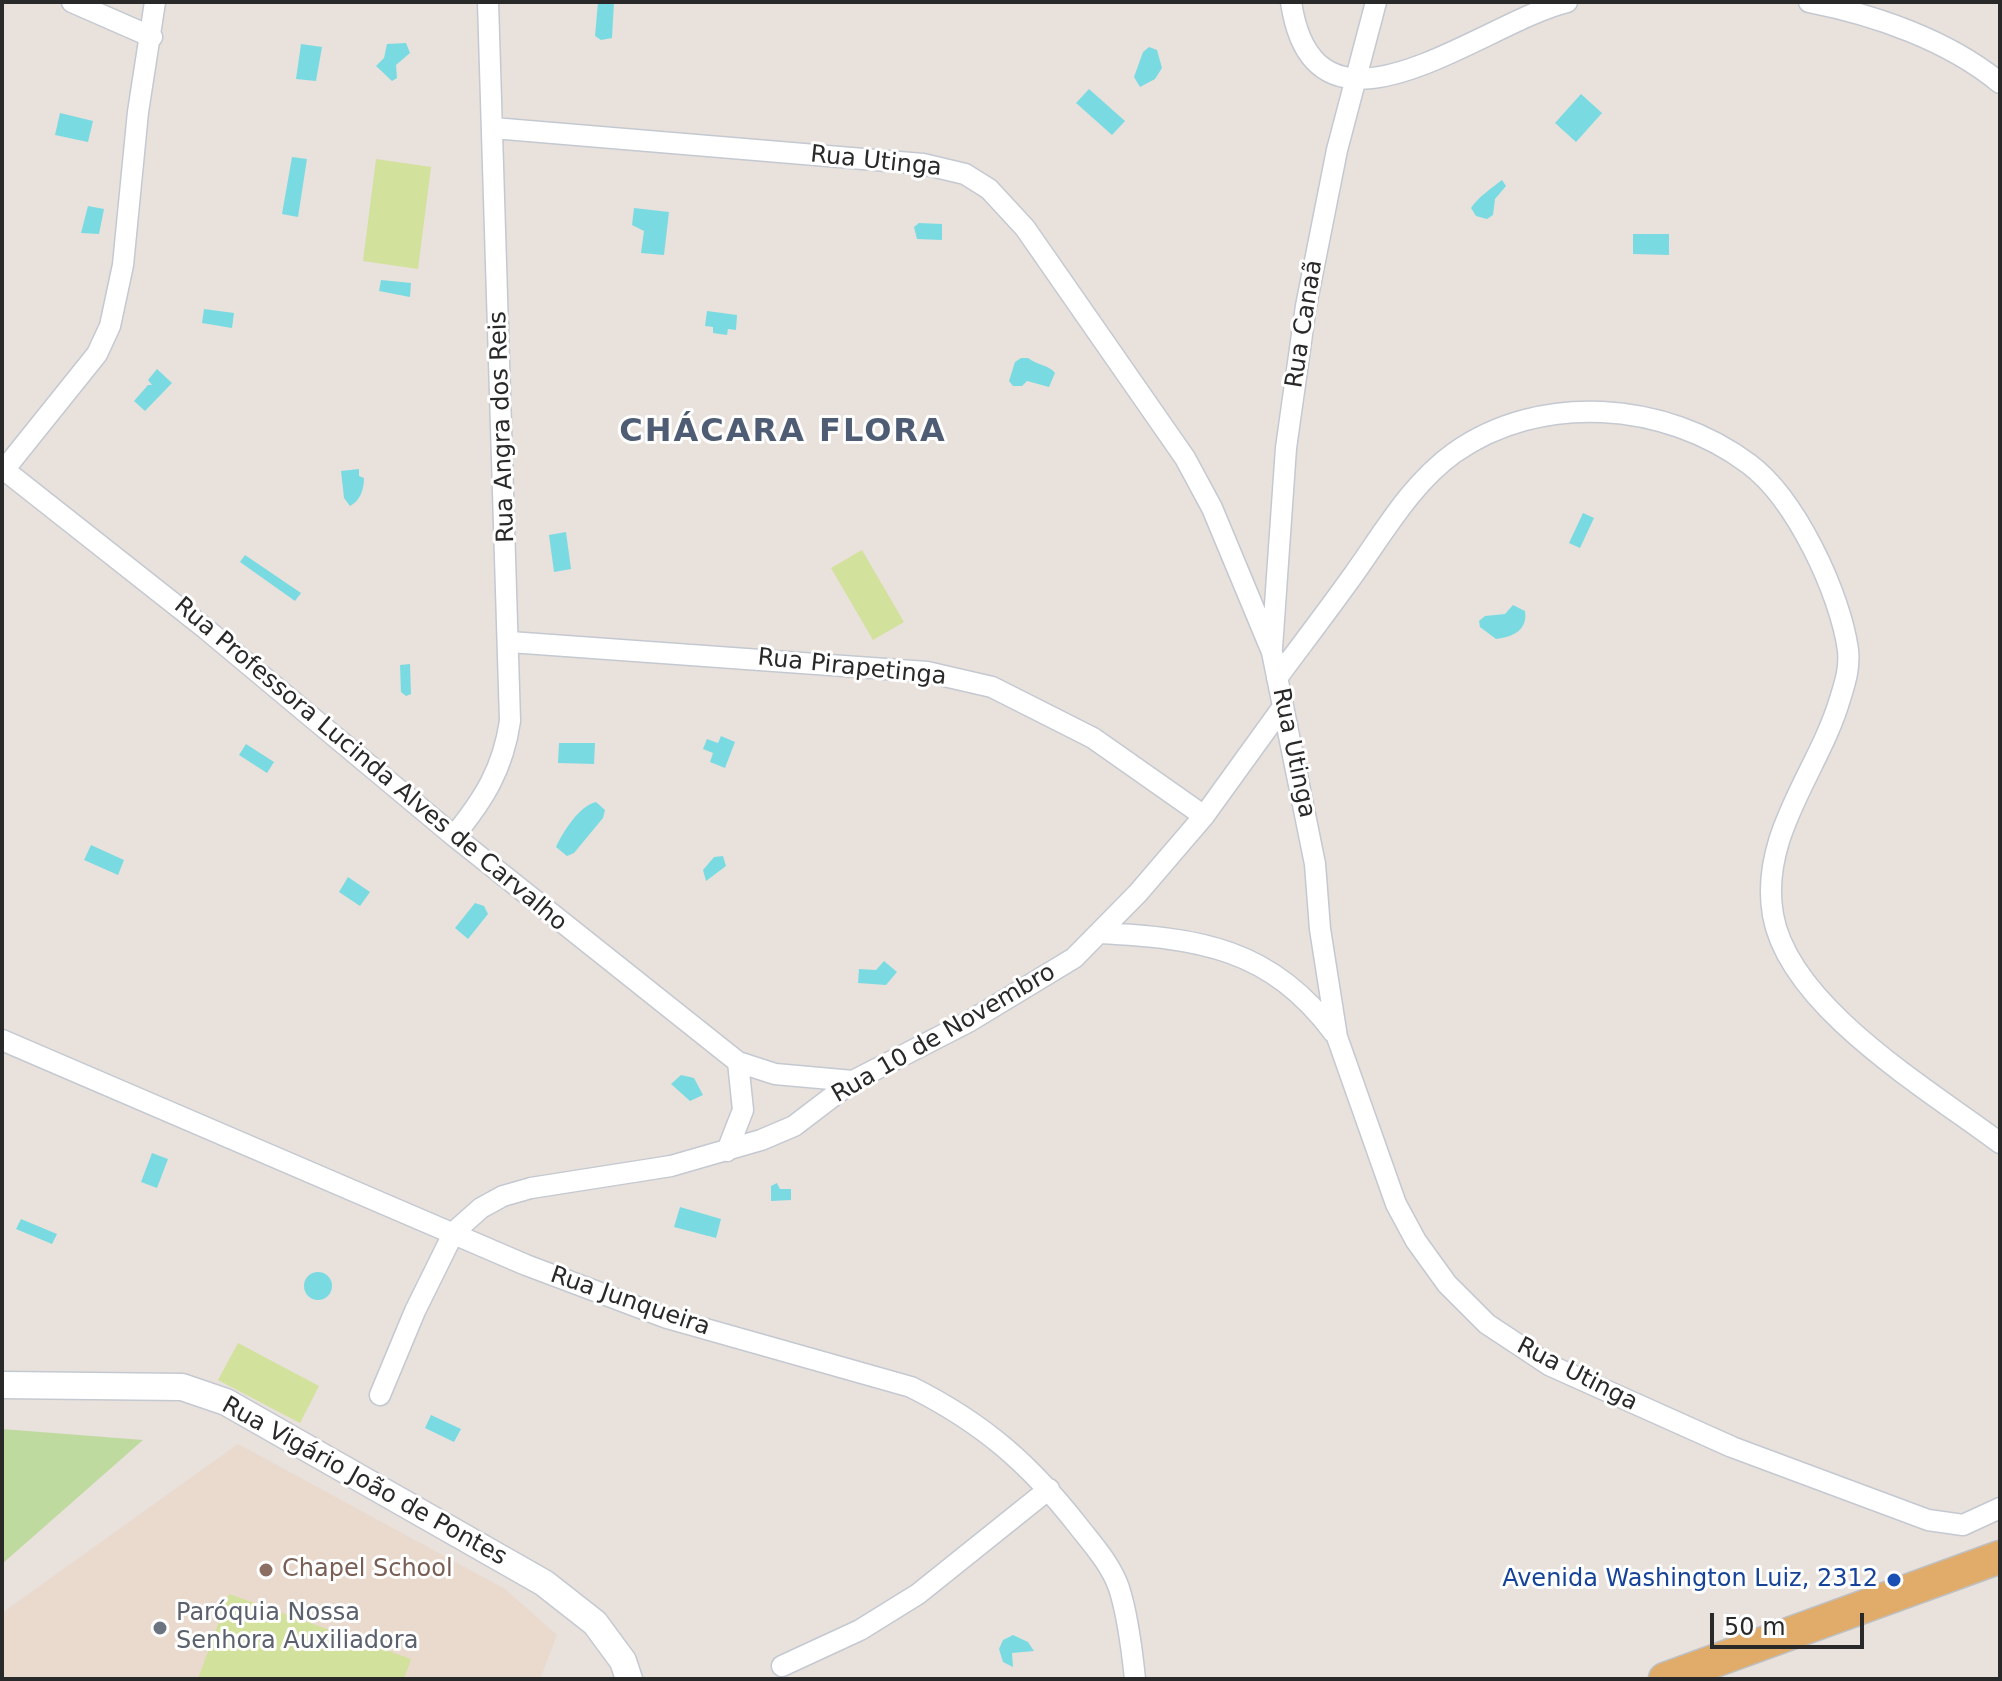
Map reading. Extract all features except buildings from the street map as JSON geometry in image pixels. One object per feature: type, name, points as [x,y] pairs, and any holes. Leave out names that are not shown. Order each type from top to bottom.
[{"type":"main road","points":[[1665,1679],[2000,1557]]},
{"type":"street","points":[[72,2],[152,37]]},
{"type":"street","points":[[3,469],[80,377],[97,354],[110,326],[123,265],[138,112],[155,2]]},
{"type":"street","name":"Rua Angra dos Reis","points":[[454,836],[483,800],[505,754],[510,721],[510,642],[488,2]]},
{"type":"street","points":[[1291,2],[1302,47],[1313,61],[1331,73],[1358,81],[1403,72],[1446,55],[1504,24],[1567,2]]},
{"type":"street","name":"Rua Canaã","points":[[1272,652],[1282,548],[1281,493],[1304,322],[1337,150],[1358,81],[1376,2]]},
{"type":"street","points":[[1504,24],[1509,2]]},
{"type":"street","points":[[1809,2],[1846,9],[1957,53],[2000,83]]},
{"type":"street","name":"Rua Utinga","points":[[493,128],[923,164],[965,174],[989,189],[1025,228],[1066,285],[1185,458],[1212,508],[1272,652],[1282,708],[1297,763],[1315,864],[1320,929],[1337,1037],[1379,1163],[1416,1241],[1447,1284],[1487,1324],[1515,1345],[1614,1397],[1928,1520],[1963,1525],[2000,1508]]},
{"type":"street","points":[[1277,678],[1402,505],[1437,466],[1494,432],[1535,417],[1573,411],[1608,411],[1666,423],[1715,442],[1752,465],[1792,512],[1816,556],[1848,650],[1848,671],[1835,717],[1797,795],[1773,858],[1773,915],[1785,951],[1804,983],[1844,1024],[2000,1143]]},
{"type":"street","name":"Rua Professora Lucinda Alves de Carvalho","points":[[3,469],[218,638],[454,836],[738,1062],[775,1074],[853,1081]]},
{"type":"street","name":"Rua Pirapetinga","points":[[510,642],[927,672],[992,687],[1093,738],[1204,816]]},
{"type":"street","name":"Rua 10 de Novembro","points":[[380,1395],[454,1232],[481,1208],[503,1196],[671,1166],[727,1151],[794,1126],[853,1081],[1004,1002],[1074,958],[1099,933],[1204,816],[1282,708]]},
{"type":"street","points":[[1099,933],[1221,947],[1260,964],[1315,1007],[1337,1037]]},
{"type":"street","name":"Rua Junqueira","points":[[2,1040],[526,1265],[667,1318],[911,1387],[978,1424],[1049,1489],[1109,1567],[1119,1590],[1135,1679]]},
{"type":"street","points":[[727,1151],[743,1110],[738,1062]]},
{"type":"street","name":"Rua Vigário João de Pontes","points":[[2,1385],[182,1387],[226,1402],[544,1583],[595,1623],[623,1661],[629,1679]]},
{"type":"street","points":[[782,1666],[860,1630],[918,1594],[1049,1489]]},
{"type":"shaded area","name":"Chapel School","points":[[238,1444],[505,1589],[557,1635],[540,1679],[2,1679],[2,1613]]},
{"type":"green space","points":[[376,159],[431,167],[418,269],[363,261]]},
{"type":"green space","points":[[862,550],[904,622],[873,640],[831,568]]},
{"type":"green space","points":[[238,1343],[319,1386],[300,1423],[218,1380]]},
{"type":"green space","points":[[2,1429],[143,1440],[2,1564]]},
{"type":"green space","points":[[229,1594],[411,1659],[404,1679],[198,1679]]},
{"type":"water","points":[[598,2],[614,2],[612,38],[601,40],[595,36]]},
{"type":"water","points":[[406,43],[410,53],[396,65],[397,78],[392,81],[376,66],[384,58],[387,44]]},
{"type":"water","points":[[301,44],[322,47],[316,81],[296,79]]},
{"type":"water","points":[[1149,47],[1157,50],[1162,68],[1155,79],[1140,87],[1134,77],[1143,52]]},
{"type":"water","points":[[1089,89],[1125,121],[1112,135],[1076,103]]},
{"type":"water","points":[[1581,94],[1602,113],[1576,142],[1555,123]]},
{"type":"water","points":[[60,113],[93,121],[88,142],[55,135]]},
{"type":"water","points":[[292,157],[307,159],[298,217],[282,214]]},
{"type":"water","points":[[1502,180],[1506,186],[1495,199],[1493,215],[1487,219],[1476,216],[1471,208]]},
{"type":"water","points":[[88,206],[104,209],[99,234],[81,233]]},
{"type":"water","points":[[634,208],[669,212],[664,255],[641,253],[644,231],[632,225]]},
{"type":"water","points":[[919,223],[942,224],[942,240],[917,239],[914,227]]},
{"type":"water","points":[[1633,234],[1669,234],[1669,255],[1633,254]]},
{"type":"water","points":[[381,280],[411,283],[410,297],[379,291]]},
{"type":"water","points":[[204,309],[234,313],[232,328],[202,323]]},
{"type":"water","points":[[707,311],[737,315],[736,330],[728,329],[727,335],[713,333],[713,327],[705,326]]},
{"type":"water","points":[[1028,358],[1055,373],[1049,387],[1027,381],[1022,386],[1013,386],[1009,381],[1015,362]]},
{"type":"water","points":[[157,369],[172,383],[145,411],[134,401],[148,385],[152,385],[148,380]]},
{"type":"water","points":[[359,469],[359,476],[364,478],[363,487],[359,498],[350,506],[344,498],[341,471]]},
{"type":"water","points":[[1583,513],[1594,518],[1580,548],[1569,543]]},
{"type":"water","points":[[566,532],[571,569],[554,572],[549,535]]},
{"type":"water","points":[[245,555],[301,593],[295,601],[240,562]]},
{"type":"water","points":[[1513,605],[1525,611],[1524,623],[1518,631],[1496,639],[1480,627],[1479,621],[1485,616],[1505,614]]},
{"type":"water","points":[[410,664],[411,694],[406,696],[401,692],[400,665]]},
{"type":"water","points":[[721,736],[735,742],[725,768],[710,762],[713,753],[703,749],[707,739],[718,743]]},
{"type":"water","points":[[559,743],[595,743],[594,764],[558,763]]},
{"type":"water","points":[[246,744],[274,762],[267,773],[239,755]]},
{"type":"water","points":[[596,802],[605,810],[603,818],[574,853],[567,856],[556,847],[559,841],[578,814]]},
{"type":"water","points":[[91,845],[124,860],[118,875],[84,860]]},
{"type":"water","points":[[723,856],[726,866],[706,881],[703,870],[714,857]]},
{"type":"water","points":[[348,877],[370,892],[360,906],[339,892]]},
{"type":"water","points":[[475,903],[484,906],[488,914],[468,939],[455,928]]},
{"type":"water","points":[[884,961],[897,972],[886,985],[858,983],[859,969],[876,970]]},
{"type":"water","points":[[681,1075],[694,1078],[703,1095],[690,1101],[671,1084]]},
{"type":"water","points":[[152,1153],[168,1159],[157,1188],[141,1182]]},
{"type":"water","points":[[777,1183],[780,1189],[791,1189],[791,1200],[771,1201],[771,1186]]},
{"type":"water","points":[[680,1207],[721,1219],[716,1238],[674,1227]]},
{"type":"water","points":[[21,1219],[57,1234],[52,1244],[16,1229]]},
{"type":"water","points":[[318,1272],[328,1276],[332,1286],[328,1296],[318,1300],[308,1296],[304,1286],[308,1276]]},
{"type":"water","points":[[431,1415],[461,1429],[454,1442],[425,1428]]},
{"type":"water","points":[[1013,1635],[1028,1642],[1034,1651],[1012,1653],[1013,1667],[1003,1662],[999,1649],[1003,1640]]},
{"type":"place","name":"Chapel School","points":[[266,1570]]},
{"type":"place","name":"Avenida Washington Luiz, 2312","points":[[1894,1580]]},
{"type":"place","name":"Paróquia Nossa Senhora Auxiliadora","points":[[160,1628]]},
{"type":"district","name":"CHÁCARA FLORA","points":[[783,433]]}]
